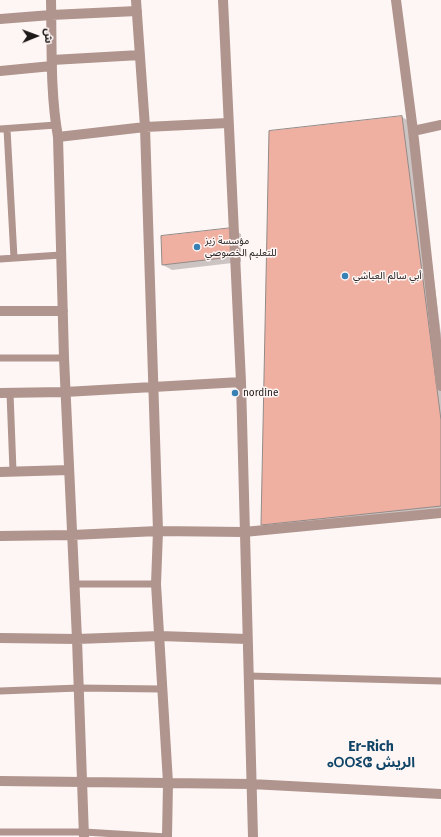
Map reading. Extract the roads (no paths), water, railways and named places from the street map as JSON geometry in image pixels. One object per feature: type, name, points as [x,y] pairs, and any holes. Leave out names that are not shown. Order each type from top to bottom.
[{"type":"street","points":[[51,0],[52,63],[58,137],[65,392],[77,639],[84,834]]},
{"type":"street","points":[[136,0],[145,126],[158,531],[156,584],[160,636],[161,689],[168,783],[167,837]]},
{"type":"street","points":[[223,0],[241,382],[253,837]]},
{"type":"street","points":[[396,0],[439,348],[441,386]]},
{"type":"street","points":[[0,19],[137,11]]},
{"type":"street","points":[[0,71],[52,63],[140,55]]},
{"type":"street","points":[[58,137],[145,126],[228,123]]},
{"type":"street","points":[[413,131],[441,125]]},
{"type":"street","points":[[0,311],[63,311]]},
{"type":"street","points":[[5,393],[153,388],[241,382]]},
{"type":"street","points":[[0,472],[69,470]]},
{"type":"street","points":[[0,536],[72,535],[158,531],[244,532],[441,513]]},
{"type":"street","points":[[0,638],[77,639],[160,636],[247,639]]},
{"type":"street","points":[[0,781],[251,784],[441,794]]},
{"type":"lane","points":[[14,258],[4,129],[56,125]]},
{"type":"lane","points":[[0,259],[61,255]]},
{"type":"lane","points":[[0,358],[64,358]]},
{"type":"lane","points":[[5,393],[13,471]]},
{"type":"lane","points":[[74,584],[156,584]]},
{"type":"lane","points":[[248,676],[441,682]]},
{"type":"lane","points":[[0,690],[79,688],[161,689]]},
{"type":"lane","points":[[0,832],[167,837]]},
{"type":"place","name":"مؤسسة زيز للتعليم الخصوصي","points":[[197,247]]},
{"type":"place","name":"أبي سالم العياشي","points":[[345,276]]},
{"type":"place","name":"nordine","points":[[235,393]]},
{"type":"district","name":"Er-Rich ⴰⵔⵔⵉⵛ الريش","points":[[371,756]]}]
